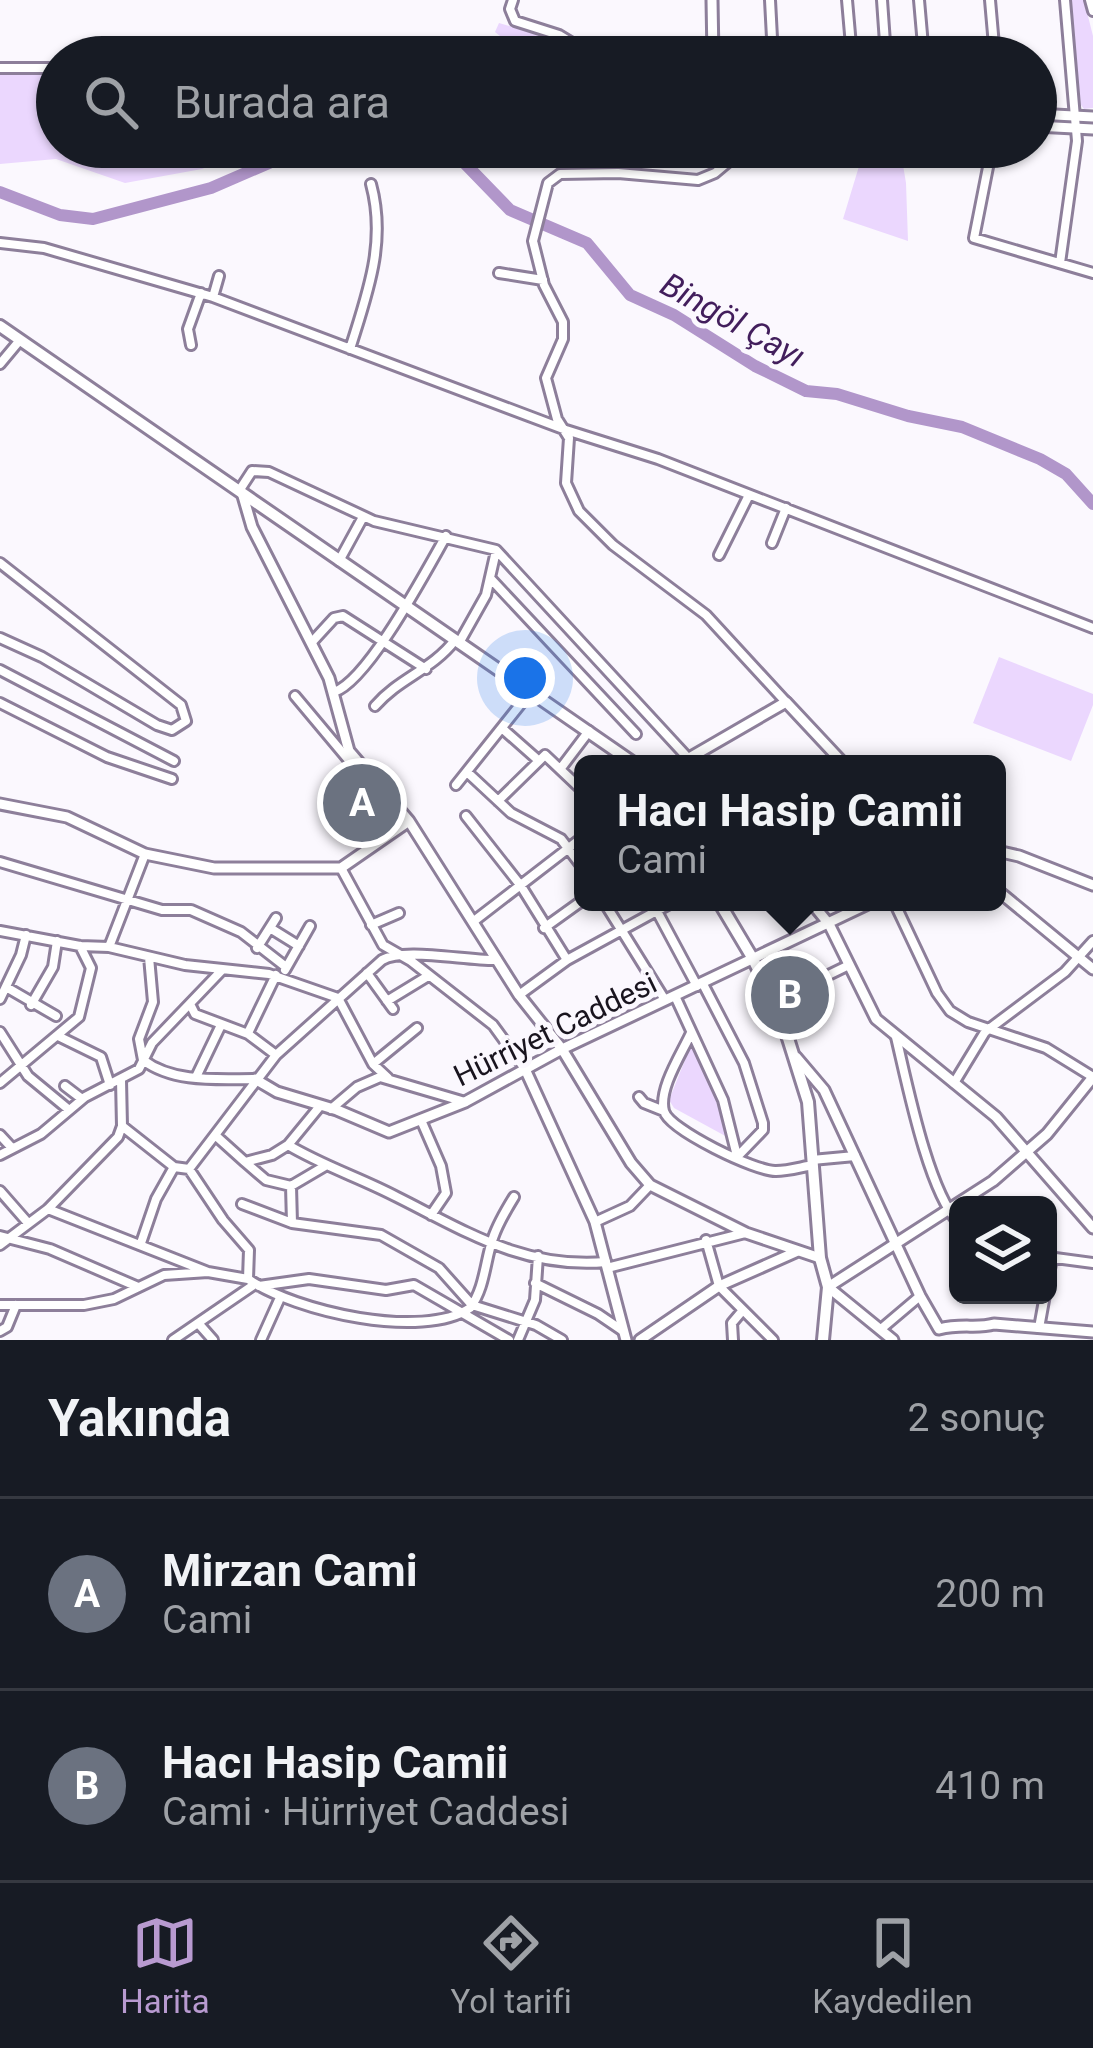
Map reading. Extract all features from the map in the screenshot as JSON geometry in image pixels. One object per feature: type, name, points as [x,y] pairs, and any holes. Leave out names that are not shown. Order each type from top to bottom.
[{"type":"main road","points":[[0,326],[623,755]]},
{"type":"main road","points":[[724,911],[781,1016],[808,1102],[820,1258],[828,1286],[823,1340]]},
{"type":"street","points":[[513,0],[509,9],[515,21],[562,36]]},
{"type":"street","points":[[712,0],[713,36]]},
{"type":"street","points":[[770,0],[772,36]]},
{"type":"street","points":[[847,0],[850,36]]},
{"type":"street","points":[[881,0],[884,36]]},
{"type":"street","points":[[919,0],[922,36]]},
{"type":"street","points":[[990,0],[993,36]]},
{"type":"street","points":[[1060,262],[1077,129],[1065,0]]},
{"type":"street","points":[[1090,0],[1093,11]]},
{"type":"street","points":[[0,68],[36,68]]},
{"type":"street","points":[[1057,115],[1093,117]]},
{"type":"street","points":[[1057,128],[1093,129]]},
{"type":"street","points":[[721,168],[698,180],[560,174],[548,183],[533,241],[543,280],[562,322],[563,339],[546,378],[570,450],[566,484],[579,511],[613,545],[706,615],[836,755]]},
{"type":"street","points":[[988,168],[974,238],[1093,273]]},
{"type":"street","points":[[350,350],[378,254],[377,207],[371,184]]},
{"type":"street","points":[[0,243],[44,248],[213,297],[786,508],[1093,628]]},
{"type":"street","points":[[499,273],[543,280]]},
{"type":"street","points":[[213,297],[219,277]]},
{"type":"street","points":[[191,344],[188,328],[201,293]]},
{"type":"street","points":[[0,364],[21,339]]},
{"type":"street","points":[[680,755],[496,550],[363,517],[259,470],[248,475],[241,494],[252,527],[334,692],[343,737],[365,772],[409,821],[519,995],[562,1048],[631,1163],[650,1185],[746,1232],[820,1258]]},
{"type":"street","points":[[718,555],[749,495]]},
{"type":"street","points":[[772,543],[786,508]]},
{"type":"street","points":[[339,561],[363,517]]},
{"type":"street","points":[[334,692],[354,681],[446,536]]},
{"type":"street","points":[[375,706],[393,684],[426,669],[457,642],[479,610],[496,550]]},
{"type":"street","points":[[0,563],[181,704],[186,721],[172,730],[157,725],[42,657],[0,638]]},
{"type":"street","points":[[490,578],[636,734]]},
{"type":"street","points":[[526,615],[543,599]]},
{"type":"street","points":[[311,642],[338,615],[426,669]]},
{"type":"street","points":[[0,670],[174,760]]},
{"type":"street","points":[[595,688],[610,672]]},
{"type":"street","points":[[456,785],[532,689]]},
{"type":"street","points":[[295,696],[352,764],[365,772]]},
{"type":"street","points":[[698,755],[786,702]]},
{"type":"street","points":[[0,703],[107,757],[172,779]]},
{"type":"street","points":[[504,730],[539,761]]},
{"type":"street","points":[[561,768],[590,730]]},
{"type":"street","points":[[498,801],[545,755],[574,782]]},
{"type":"street","points":[[467,772],[520,819],[551,832],[574,853]]},
{"type":"street","points":[[0,804],[67,818],[145,854],[214,868],[341,868],[409,821]]},
{"type":"street","points":[[466,816],[521,886],[567,960]]},
{"type":"street","points":[[474,921],[574,845]]},
{"type":"street","points":[[1006,853],[1093,886]]},
{"type":"street","points":[[110,947],[145,854]]},
{"type":"street","points":[[0,862],[162,910],[191,910],[241,932],[281,973]]},
{"type":"street","points":[[341,868],[383,945],[494,1025],[525,1069],[595,1222],[625,1336]]},
{"type":"street","points":[[1006,897],[1093,969]]},
{"type":"street","points":[[544,928],[574,906]]},
{"type":"street","points":[[610,911],[691,1033],[723,1100],[737,1157]]},
{"type":"street","points":[[519,995],[647,911]]},
{"type":"street","points":[[657,911],[744,1063],[764,1123],[764,1130],[737,1157]]},
{"type":"street","points":[[818,911],[876,1019],[996,1117],[1093,1228]]},
{"type":"street","name":"Hürriyet Caddesi","points":[[255,1079],[277,1092],[389,1132],[465,1102],[562,1048],[854,911]]},
{"type":"street","points":[[892,1340],[828,1286],[948,1211],[1027,1152],[1048,1134],[1093,1077],[1046,1048],[968,1022],[942,1003],[898,911]]},
{"type":"street","points":[[371,925],[399,913]]},
{"type":"street","points":[[257,948],[276,918]]},
{"type":"street","points":[[248,1034],[310,926]]},
{"type":"street","points":[[270,928],[298,946]]},
{"type":"street","points":[[0,931],[149,957],[281,973],[338,998],[373,1064],[388,1078]]},
{"type":"street","points":[[0,999],[26,935]]},
{"type":"street","points":[[32,1005],[53,968],[57,941]]},
{"type":"street","points":[[954,1083],[985,1031],[1079,958],[1093,941]]},
{"type":"street","points":[[0,1083],[79,1017],[91,968],[80,946]]},
{"type":"street","points":[[189,1169],[276,1055],[394,952],[461,961],[496,960]]},
{"type":"street","points":[[143,1060],[139,1039],[153,1001],[149,957]]},
{"type":"street","points":[[781,1016],[796,1005],[808,985],[849,965]]},
{"type":"street","points":[[0,1155],[41,1134],[68,1108],[139,1069],[171,1021],[191,1006],[223,968]]},
{"type":"street","points":[[367,973],[390,1005],[428,976]]},
{"type":"street","points":[[6,987],[56,1016]]},
{"type":"street","points":[[191,1006],[195,1014],[248,1034],[276,1055]]},
{"type":"street","points":[[196,1077],[221,1025]]},
{"type":"street","points":[[373,1064],[417,1028]]},
{"type":"street","points":[[0,1032],[36,1084],[68,1108]]},
{"type":"street","points":[[691,1033],[665,1093],[669,1121],[746,1165],[774,1172],[855,1156]]},
{"type":"street","points":[[58,1036],[101,1057],[110,1085]]},
{"type":"street","points":[[896,1037],[948,1211]]},
{"type":"street","points":[[796,1057],[824,1090],[940,1335],[967,1322],[982,1328],[994,1324],[1093,1337]]},
{"type":"street","points":[[143,1060],[163,1071],[196,1077],[255,1079]]},
{"type":"street","points":[[245,1162],[288,1145],[326,1107],[372,1079],[388,1078],[465,1102]]},
{"type":"street","points":[[3,1240],[48,1209],[112,1145],[122,1126],[121,1080]]},
{"type":"street","points":[[65,1086],[82,1100]]},
{"type":"street","points":[[639,1097],[664,1111]]},
{"type":"street","points":[[421,1120],[441,1166],[446,1193],[430,1215]]},
{"type":"street","points":[[122,1126],[174,1167],[189,1169],[249,1250],[253,1283],[279,1300],[348,1327]]},
{"type":"street","points":[[0,1136],[12,1148]]},
{"type":"street","points":[[215,1136],[266,1180],[291,1186],[325,1166]]},
{"type":"street","points":[[288,1145],[470,1237],[577,1264],[606,1265],[746,1232]]},
{"type":"street","points":[[140,1243],[174,1167]]},
{"type":"street","points":[[595,1222],[630,1206],[650,1185]]},
{"type":"street","points":[[291,1186],[292,1223]]},
{"type":"street","points":[[0,1191],[28,1223]]},
{"type":"street","points":[[400,1333],[428,1330],[469,1309],[491,1243],[514,1197]]},
{"type":"street","points":[[242,1204],[292,1223],[381,1235],[440,1268],[469,1309],[514,1340],[536,1300],[538,1256]]},
{"type":"street","points":[[48,1209],[208,1272],[253,1283],[309,1279],[386,1290],[414,1285],[469,1309],[527,1322],[562,1340]]},
{"type":"street","points":[[3,1240],[50,1249],[139,1287]]},
{"type":"street","points":[[706,1240],[719,1286],[773,1340]]},
{"type":"street","points":[[640,1340],[719,1286],[798,1251]]},
{"type":"street","points":[[1057,1259],[1093,1263]]},
{"type":"street","points":[[0,1305],[84,1305],[114,1299],[164,1276],[208,1272]]},
{"type":"street","points":[[173,1340],[253,1283]]},
{"type":"street","points":[[535,1283],[598,1314],[625,1336]]},
{"type":"street","points":[[881,1329],[920,1296]]},
{"type":"street","points":[[261,1340],[279,1300]]},
{"type":"street","points":[[1040,1328],[1044,1304]]},
{"type":"street","points":[[0,1331],[7,1327],[16,1305]]},
{"type":"street","points":[[733,1340],[732,1323],[743,1310]]},
{"type":"street","points":[[198,1323],[213,1340]]},
{"type":"street","points":[[982,1328],[987,1340]]},
{"type":"shaded area","points":[[1071,0],[1084,0],[1093,36],[1093,108],[1084,109],[1078,101]]},
{"type":"shaded area","points":[[499,23],[544,36],[500,36],[495,32]]},
{"type":"shaded area","points":[[0,61],[36,65],[36,161],[0,164]]},
{"type":"shaded area","points":[[82,168],[204,168],[202,169],[125,183]]},
{"type":"shaded area","points":[[858,168],[904,168],[908,241],[843,219]]},
{"type":"shaded area","points":[[999,657],[1093,694],[1071,761],[973,723]]},
{"type":"shaded area","points":[[691,1045],[711,1076],[729,1138],[674,1108],[669,1100]]},
{"type":"waterway","name":"Bingöl Çayı","points":[[0,192],[60,215],[93,219],[211,188],[257,168]]},
{"type":"waterway","name":"Bingöl Çayı","points":[[469,168],[510,210],[587,243],[630,295],[674,315],[755,366],[806,391],[837,394],[962,427],[1066,474],[1093,504]]},
{"type":"place","name":"Mirzan Cami","points":[[362,803]]},
{"type":"place","name":"Hacı Hasip Camii","points":[[790,995]]}]
